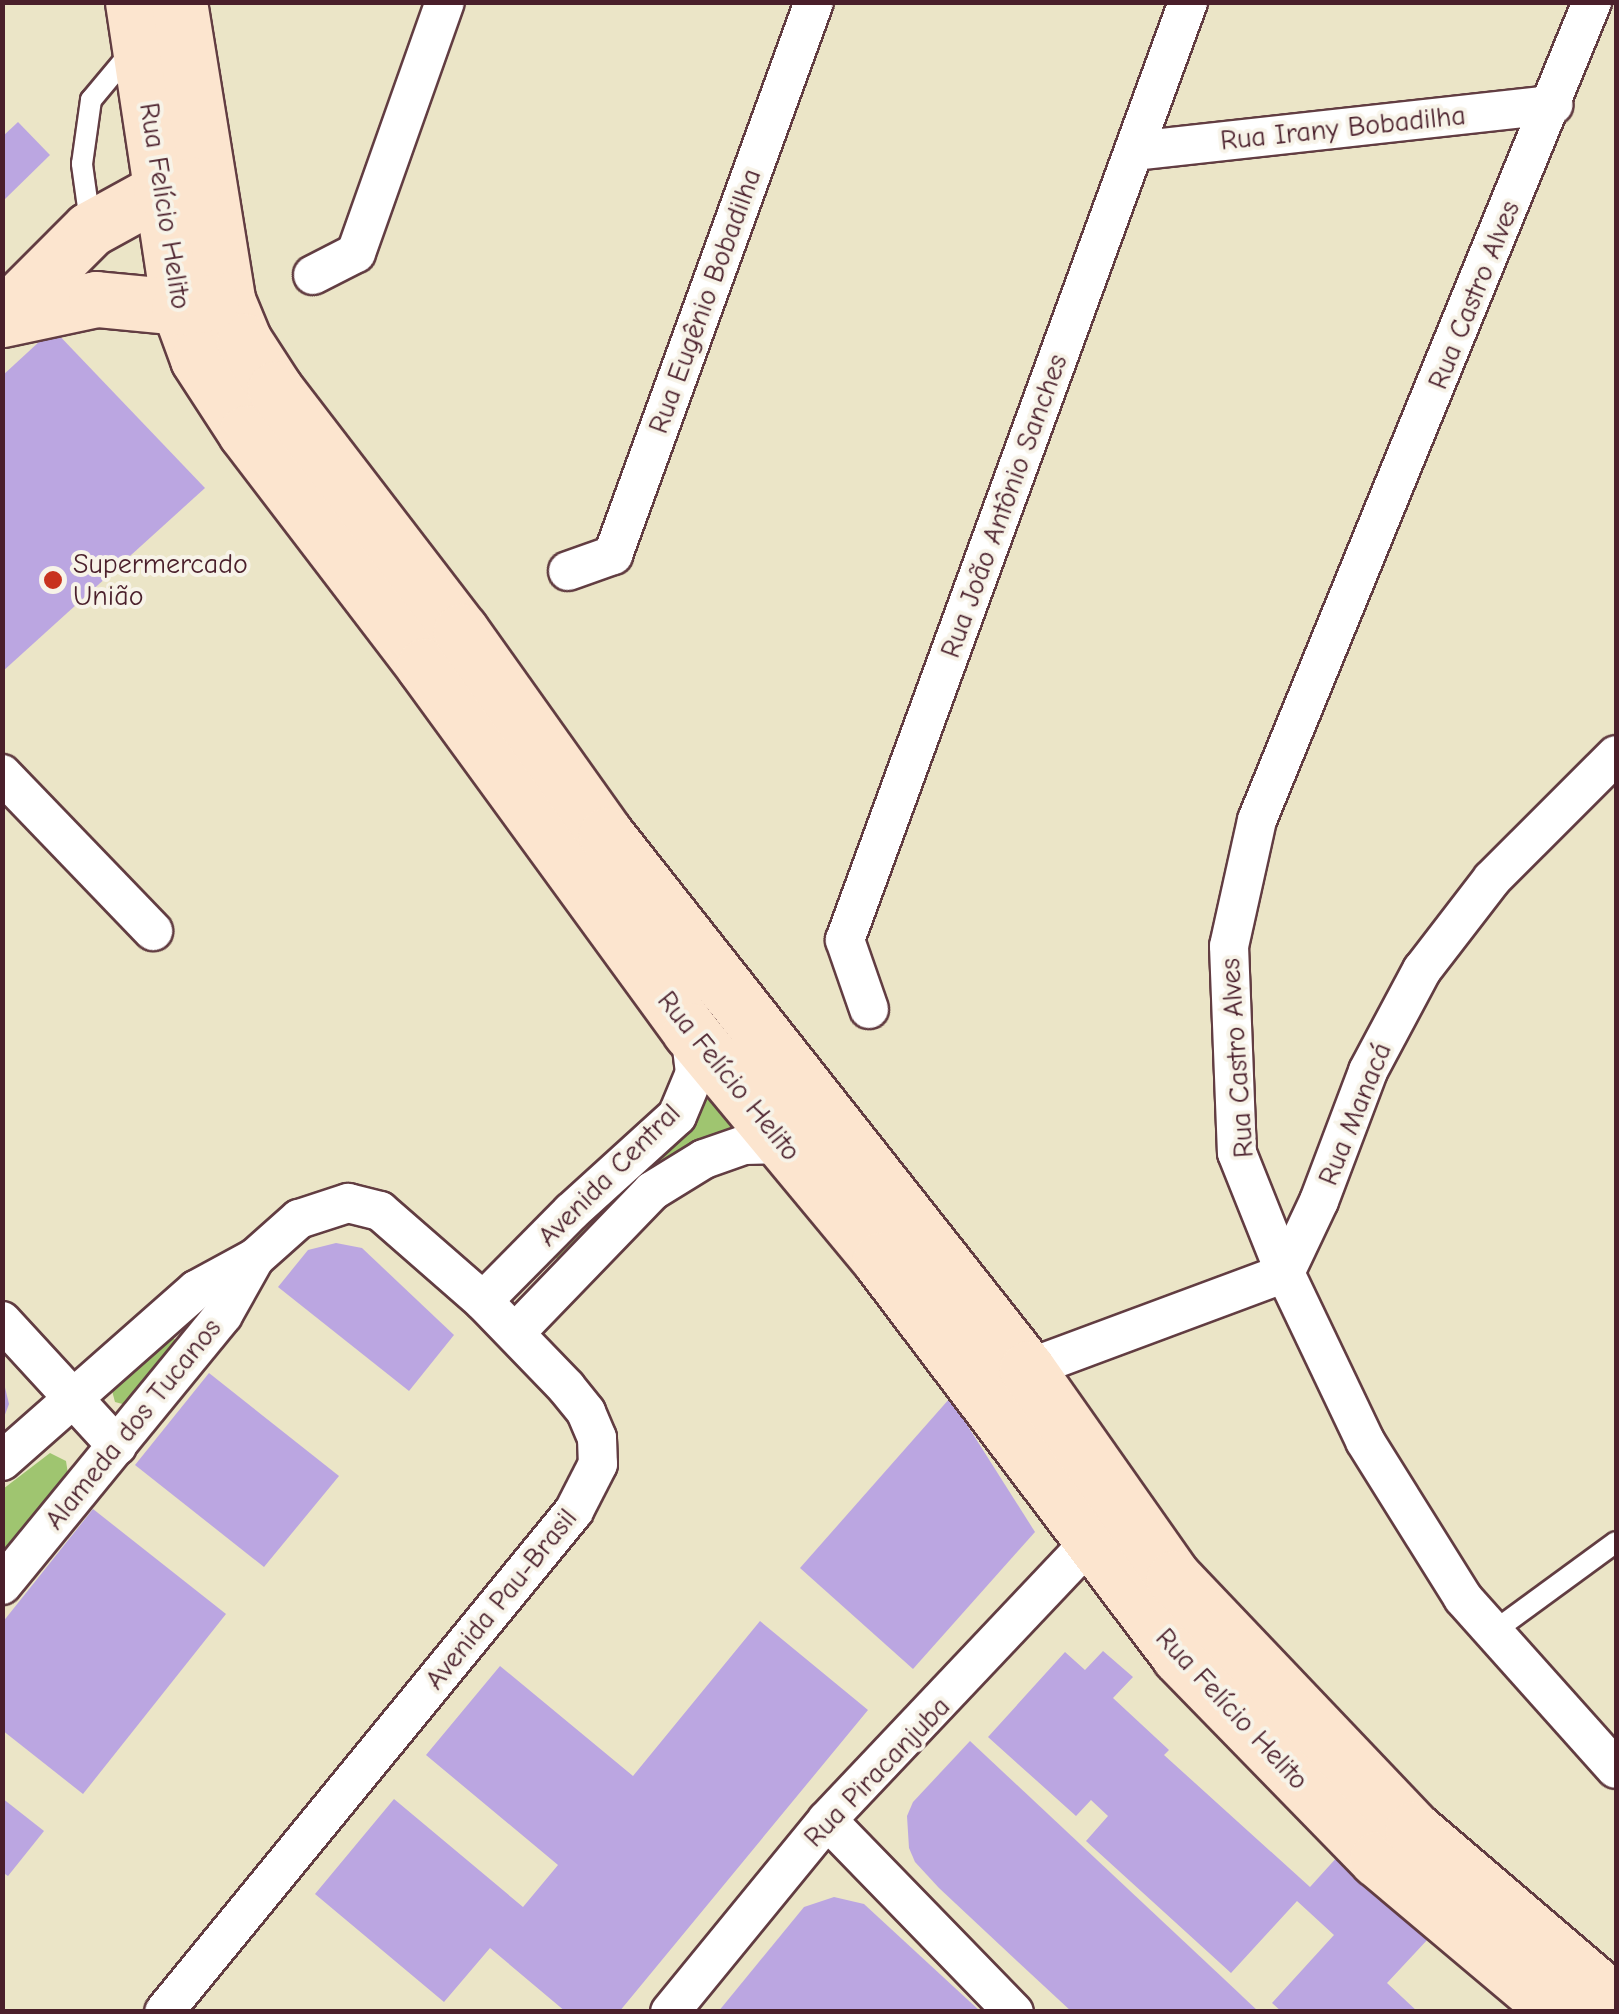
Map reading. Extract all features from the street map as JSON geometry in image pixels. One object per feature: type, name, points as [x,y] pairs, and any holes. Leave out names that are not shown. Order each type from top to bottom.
[{"type":"main road","name":"Rua Felício Helito","points":[[179,2],[184,187]]},
{"type":"main road","name":"Rua Felício Helito","points":[[136,22],[184,187],[203,304],[198,359],[238,421],[424,666],[690,1031],[880,1260],[1179,1656],[1377,1860],[1559,2012]]},
{"type":"main road","points":[[2,318],[90,229],[184,187]]},
{"type":"main road","points":[[2,318],[96,300],[203,304]]},
{"type":"main road","name":"Rua Felício Helito","points":[[203,304],[244,341],[275,389],[461,631],[606,835],[1027,1369],[1174,1578],[1412,1830],[1616,2003]]},
{"type":"street","points":[[314,275],[356,253],[445,2]]},
{"type":"street","name":"Rua Eugênio Bobadilha","points":[[568,571],[612,555],[814,2]]},
{"type":"street","name":"Rua João Antônio Sanches","points":[[869,1009],[845,940],[1188,2]]},
{"type":"street","name":"Rua Castro Alves","points":[[1592,2],[1257,820],[1228,946],[1237,1153],[1286,1273],[1365,1441],[1463,1598],[1616,1769]]},
{"type":"street","name":"Rua Irany Bobadilha","points":[[1134,151],[1553,105]]},
{"type":"street","name":"Rua Manacá","points":[[1286,1273],[1319,1201],[1368,1071],[1422,970],[1492,879],[1616,755]]},
{"type":"street","points":[[2,774],[154,931]]},
{"type":"street","name":"Avenida Central","points":[[483,1301],[571,1212],[677,1116],[694,1073],[690,1031]]},
{"type":"street","name":"Avenida Central","points":[[516,1332],[652,1192],[704,1159],[744,1145],[784,1144]]},
{"type":"street","name":"Avenida Pau-Brasil","points":[[164,2012],[574,1511],[598,1464],[596,1438],[586,1412],[516,1332],[380,1211],[348,1203],[299,1219],[255,1258]]},
{"type":"street","points":[[2,1462],[196,1290],[255,1258]]},
{"type":"street","name":"Alameda dos Tucanos","points":[[2,1585],[222,1316],[255,1258]]},
{"type":"street","points":[[1027,1369],[1286,1273]]},
{"type":"street","points":[[2,1321],[117,1446]]},
{"type":"street","name":"Rua Piracanjuba","points":[[670,2012],[827,1820],[1092,1540]]},
{"type":"street","points":[[827,1820],[1014,2012]]},
{"type":"lane","points":[[90,229],[82,164],[92,100],[136,22]]},
{"type":"lane","points":[[1493,1632],[1616,1542]]},
{"type":"green space","points":[[711,1085],[748,1131],[562,1259],[553,1258],[551,1254],[693,1122]]},
{"type":"green space","points":[[169,1333],[177,1342],[130,1406],[115,1402],[111,1387]]},
{"type":"green space","points":[[50,1453],[66,1461],[68,1474],[3,1554],[3,1489]]},
{"type":"building","points":[[18,122],[50,155],[2,202],[2,137]]},
{"type":"building","name":"Supermercado União","points":[[53,329],[205,488],[2,672],[2,376]]},
{"type":"building","points":[[336,1243],[362,1248],[454,1335],[409,1391],[278,1287],[308,1250]]},
{"type":"building","points":[[209,1373],[339,1476],[264,1567],[135,1465]]},
{"type":"building","points":[[2,1375],[9,1404],[3,1420],[2,1420]]},
{"type":"building","points":[[950,1398],[1035,1532],[913,1669],[800,1568]]},
{"type":"building","points":[[93,1509],[226,1614],[83,1794],[2,1730],[2,1623]]},
{"type":"building","points":[[760,1621],[868,1710],[619,2012],[566,2012],[490,1948],[444,2002],[315,1894],[394,1799],[523,1907],[558,1865],[426,1755],[500,1666],[633,1776]]},
{"type":"building","points":[[1103,1651],[1133,1677],[1113,1698],[1169,1750],[1164,1755],[1310,1887],[1339,1855],[1429,1938],[1387,1983],[1418,2012],[1282,2012],[1272,2003],[1334,1935],[1297,1901],[1231,1973],[1086,1841],[1108,1816],[1091,1800],[1076,1816],[988,1737],[1065,1652],[1085,1670]]},
{"type":"building","points":[[970,1741],[1259,2012],[1072,2012],[939,1888],[915,1862],[909,1848],[907,1816],[913,1802]]},
{"type":"building","points":[[2,1798],[44,1831],[8,1876],[2,1872]]},
{"type":"building","points":[[834,1897],[864,1904],[981,2012],[718,2012],[804,1907]]},
{"type":"place","name":"Supermercado União","points":[[53,580]]}]
